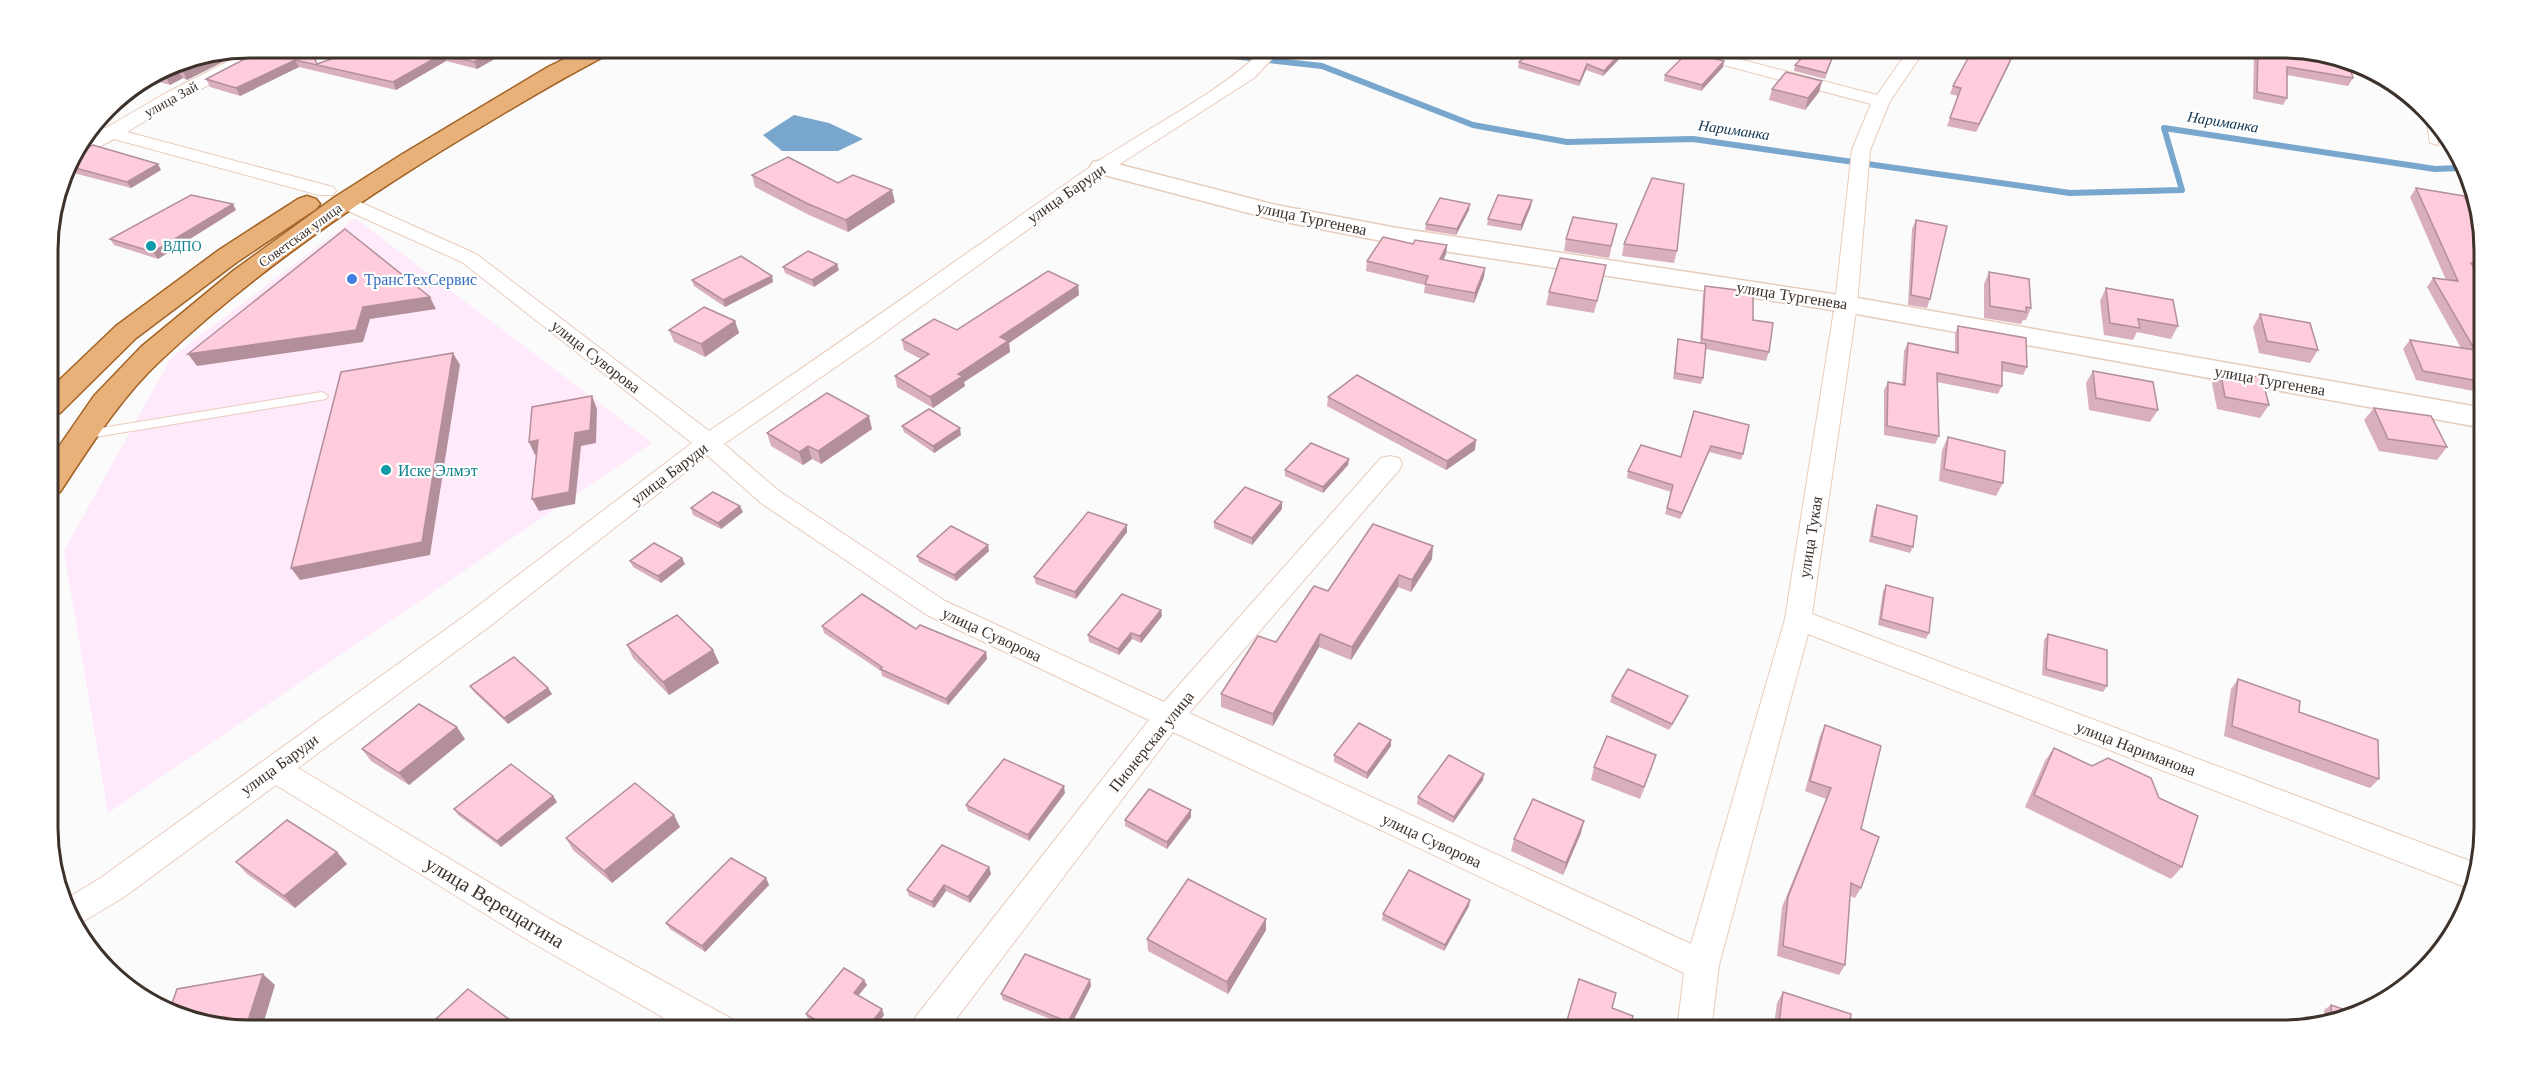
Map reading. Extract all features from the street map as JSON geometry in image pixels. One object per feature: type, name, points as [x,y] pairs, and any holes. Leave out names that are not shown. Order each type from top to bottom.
[{"type":"main road","name":"Советская улица","points":[[59,397],[126,332],[228,256],[335,197],[409,160],[551,62]]},
{"type":"main road","name":"Советская улица","points":[[59,469],[105,403],[151,353],[335,197]]},
{"type":"street","name":"улица Баруди","points":[[77,910],[113,886],[480,619],[708,443],[861,339],[1101,167],[1248,74],[1264,58]]},
{"type":"street","points":[[1717,58],[1881,101]]},
{"type":"street","name":"улица Тукая","points":[[1695,1020],[1701,965],[1798,619],[1846,304],[1862,150],[1881,101],[1911,58]]},
{"type":"street","name":"улица Зай","points":[[104,130],[246,59]]},
{"type":"street","name":"улица Суворова","points":[[104,130],[335,197],[469,258],[708,443],[770,498],[936,608],[1167,718],[1701,965]]},
{"type":"street","name":"улица Тургенева","points":[[1101,167],[1275,212],[1397,236],[1846,304],[2474,416]]},
{"type":"street","name":"Пионерская улица","points":[[935,1020],[1167,718],[1390,464]]},
{"type":"street","name":"улица Нариманова","points":[[1798,619],[2469,875]]},
{"type":"street","name":"улица Верещагина","points":[[273,768],[538,929],[700,1020]]},
{"type":"lane","points":[[2433,132],[2435,142]]},
{"type":"lane","points":[[81,435],[322,396]]},
{"type":"shaded area","points":[[355,218],[652,443],[108,813],[64,551],[171,358]]},
{"type":"water","points":[[794,115],[829,123],[863,139],[838,151],[782,151],[763,135]]},
{"type":"building","points":[[1523,58],[1616,58],[1604,71],[1587,64],[1580,81],[1519,62]]},
{"type":"building","points":[[1682,58],[1713,58],[1724,61],[1702,85],[1665,75]]},
{"type":"building","points":[[1802,58],[1832,58],[1826,73],[1795,65]]},
{"type":"building","points":[[1968,58],[2011,58],[1979,124],[1950,118],[1961,88],[1953,86]]},
{"type":"building","points":[[2258,58],[2320,62],[2351,71],[2353,78],[2287,67],[2287,98],[2257,92]]},
{"type":"building","points":[[245,59],[315,59],[317,64],[331,59],[433,59],[393,82],[295,60],[236,88],[206,79]]},
{"type":"building","points":[[462,59],[479,59],[474,62]]},
{"type":"building","points":[[1786,72],[1822,81],[1808,98],[1772,89]]},
{"type":"building","points":[[93,145],[158,164],[127,182],[77,168],[90,147]]},
{"type":"building","points":[[788,157],[838,183],[853,175],[892,190],[846,220],[806,203],[752,175]]},
{"type":"building","points":[[1652,178],[1684,184],[1677,251],[1624,244]]},
{"type":"building","points":[[2416,188],[2464,196],[2469,207],[2474,251],[2474,264],[2471,263],[2474,268],[2474,348],[2433,278],[2458,281]]},
{"type":"building","points":[[191,195],[233,204],[153,252],[110,239]]},
{"type":"building","points":[[1498,195],[1532,200],[1521,225],[1488,219]]},
{"type":"building","points":[[1440,198],[1470,204],[1457,229],[1426,224]]},
{"type":"building","points":[[1573,217],[1617,224],[1611,246],[1566,239]]},
{"type":"building","points":[[1916,220],[1947,226],[1930,299],[1911,295]]},
{"type":"building","name":"ТрансТехСервис","points":[[345,229],[430,297],[363,307],[356,330],[188,354]]},
{"type":"building","points":[[1383,237],[1413,244],[1415,240],[1447,245],[1440,259],[1485,268],[1475,293],[1425,284],[1428,276],[1367,261]]},
{"type":"building","points":[[808,251],[837,264],[812,280],[783,267]]},
{"type":"building","points":[[741,256],[772,276],[723,300],[692,280]]},
{"type":"building","points":[[1560,258],[1606,265],[1597,301],[1549,292]]},
{"type":"building","points":[[1048,271],[1078,285],[1000,337],[1008,341],[958,374],[963,376],[930,397],[895,376],[929,354],[902,340],[934,319],[957,330]]},
{"type":"building","points":[[1989,272],[2029,279],[2031,308],[2026,307],[2026,312],[1990,306]]},
{"type":"building","points":[[1705,286],[1753,292],[1753,320],[1773,323],[1769,352],[1702,339]]},
{"type":"building","points":[[2106,288],[2173,300],[2178,326],[2138,319],[2140,328],[2110,323]]},
{"type":"building","points":[[704,307],[735,321],[701,344],[669,330]]},
{"type":"building","points":[[2260,314],[2310,323],[2318,350],[2267,341]]},
{"type":"building","points":[[1958,326],[2026,338],[2027,367],[2002,362],[2002,386],[1937,373],[1939,436],[1887,426],[1888,382],[1905,385],[1908,343],[1958,353]]},
{"type":"building","points":[[1678,339],[1706,344],[1703,378],[1675,373]]},
{"type":"building","points":[[2410,340],[2474,350],[2474,380],[2423,371]]},
{"type":"building","name":"Иске Элмэт","points":[[453,353],[422,542],[291,568],[341,372]]},
{"type":"building","points":[[2220,370],[2262,378],[2269,405],[2225,397]]},
{"type":"building","points":[[2093,371],[2153,382],[2158,410],[2096,398]]},
{"type":"building","points":[[1357,375],[1476,440],[1447,461],[1328,397]]},
{"type":"building","points":[[827,393],[869,416],[818,451],[808,446],[799,452],[767,433]]},
{"type":"building","points":[[592,396],[590,430],[575,433],[569,492],[532,499],[538,440],[529,442],[532,407]]},
{"type":"building","points":[[2374,408],[2431,416],[2447,447],[2388,439]]},
{"type":"building","points":[[929,409],[960,428],[933,446],[902,426]]},
{"type":"building","points":[[1694,411],[1749,425],[1743,454],[1711,446],[1682,513],[1667,508],[1673,485],[1628,471],[1641,445],[1681,457]]},
{"type":"building","points":[[1948,437],[2005,451],[2003,483],[1944,469]]},
{"type":"building","points":[[1311,443],[1349,459],[1323,487],[1285,470]]},
{"type":"building","points":[[1245,487],[1282,502],[1252,538],[1214,522]]},
{"type":"building","points":[[713,492],[740,506],[718,523],[691,508]]},
{"type":"building","points":[[1877,505],[1917,516],[1913,547],[1872,536]]},
{"type":"building","points":[[1088,512],[1127,525],[1075,592],[1034,577]]},
{"type":"building","points":[[1373,524],[1433,546],[1412,580],[1399,575],[1352,647],[1320,634],[1273,714],[1221,694],[1258,636],[1276,642],[1314,586],[1328,591]]},
{"type":"building","points":[[951,526],[988,545],[954,575],[917,556]]},
{"type":"building","points":[[654,543],[682,558],[658,576],[630,561]]},
{"type":"building","points":[[1886,585],[1933,598],[1929,633],[1881,619]]},
{"type":"building","points":[[862,594],[916,629],[920,625],[986,652],[946,699],[880,669],[882,667],[822,626]]},
{"type":"building","points":[[1122,594],[1161,610],[1140,636],[1131,633],[1118,649],[1088,635]]},
{"type":"building","points":[[677,615],[713,650],[663,682],[627,645]]},
{"type":"building","points":[[2048,634],[2107,650],[2107,686],[2046,669]]},
{"type":"building","points":[[514,657],[548,688],[504,718],[470,686]]},
{"type":"building","points":[[1628,669],[1688,696],[1672,724],[1612,696]]},
{"type":"building","points":[[2238,679],[2300,701],[2299,712],[2378,740],[2379,779],[2232,726]]},
{"type":"building","points":[[419,704],[457,727],[399,773],[362,749]]},
{"type":"building","points":[[1359,723],[1391,740],[1367,773],[1334,755]]},
{"type":"building","points":[[1825,725],[1881,746],[1861,829],[1879,837],[1861,888],[1851,883],[1845,965],[1783,946],[1788,897],[1831,788],[1810,781]]},
{"type":"building","points":[[1607,736],[1656,755],[1644,787],[1594,767]]},
{"type":"building","points":[[2054,748],[2092,766],[2108,758],[2151,778],[2159,798],[2198,816],[2182,867],[2034,795]]},
{"type":"building","points":[[1449,755],[1484,774],[1454,817],[1418,797]]},
{"type":"building","points":[[1004,759],[1064,786],[1028,835],[966,805]]},
{"type":"building","points":[[511,764],[553,796],[497,841],[454,809]]},
{"type":"building","points":[[635,783],[674,815],[604,871],[566,838]]},
{"type":"building","points":[[1149,789],[1191,810],[1167,842],[1125,820]]},
{"type":"building","points":[[1533,799],[1584,821],[1566,863],[1514,839]]},
{"type":"building","points":[[287,820],[337,852],[284,896],[236,862]]},
{"type":"building","points":[[942,845],[989,867],[968,897],[944,885],[932,902],[907,890]]},
{"type":"building","points":[[731,858],[766,878],[702,946],[666,923]]},
{"type":"building","points":[[1409,870],[1470,900],[1445,945],[1383,914]]},
{"type":"building","points":[[1188,879],[1266,919],[1227,982],[1147,939]]},
{"type":"building","points":[[1025,954],[1090,980],[1069,1020],[1063,1020],[1001,994]]},
{"type":"building","points":[[844,968],[864,980],[854,993],[882,1009],[874,1020],[816,1020],[806,1014]]},
{"type":"building","points":[[263,974],[248,1020],[213,1017],[177,1006],[172,1003],[177,989]]},
{"type":"building","points":[[1579,979],[1616,993],[1612,1008],[1633,1016],[1632,1020],[1567,1020]]},
{"type":"building","points":[[468,989],[510,1020],[435,1020]]},
{"type":"building","points":[[1783,992],[1851,1014],[1850,1020],[1779,1020]]},
{"type":"building","points":[[2331,1005],[2345,1010],[2344,1010],[2332,1014]]},
{"type":"waterway","name":"Нариманка","points":[[1255,59],[1322,66],[1473,125],[1567,142],[1693,139],[2070,193],[2182,190],[2164,128],[2435,169],[2456,168]]},
{"type":"place","name":"ВДПО","points":[[151,246]]},
{"type":"place","name":"ТрансТехСервис","points":[[352,279]]},
{"type":"place","name":"Иске Элмэт","points":[[386,470]]}]
